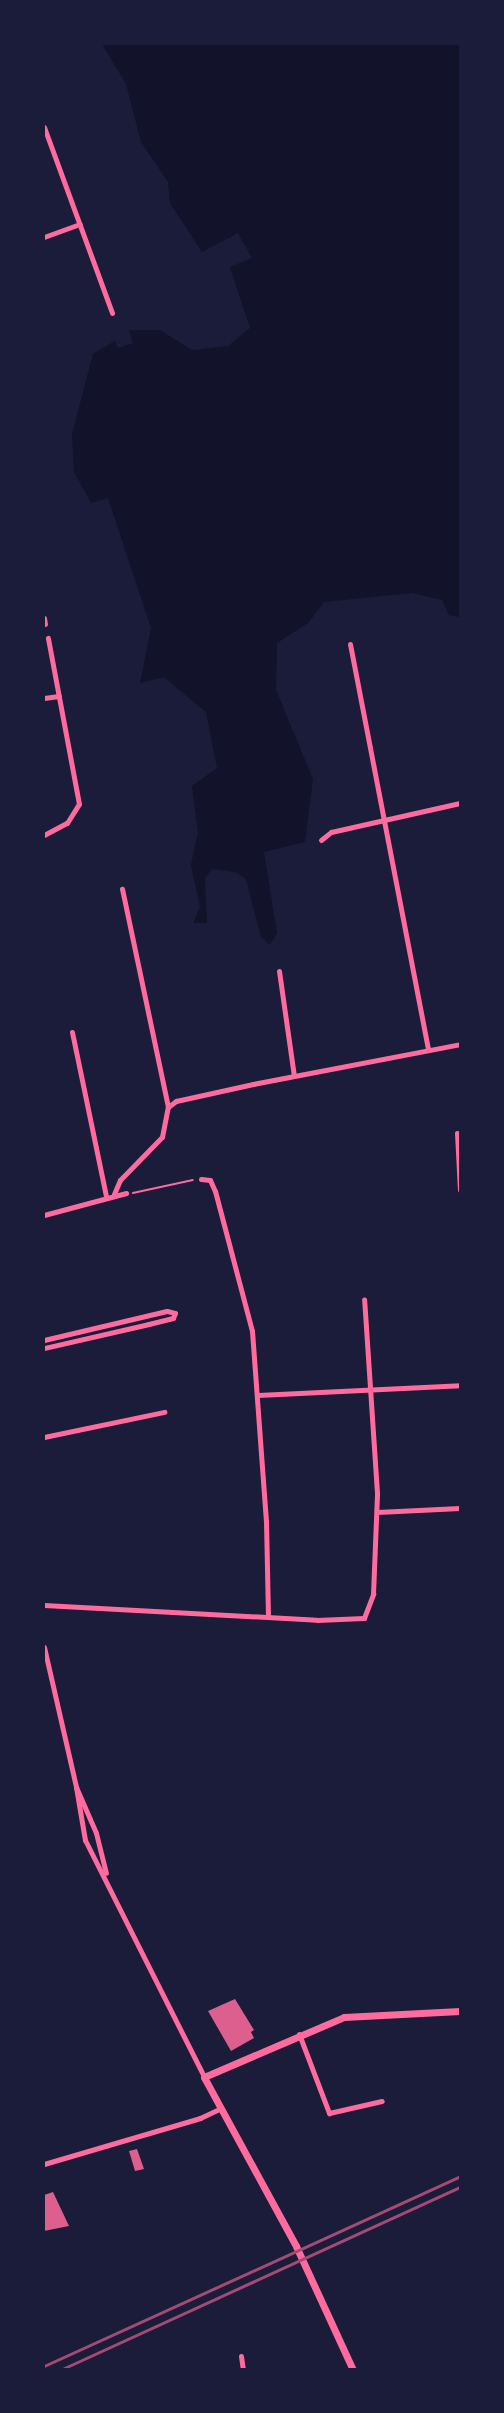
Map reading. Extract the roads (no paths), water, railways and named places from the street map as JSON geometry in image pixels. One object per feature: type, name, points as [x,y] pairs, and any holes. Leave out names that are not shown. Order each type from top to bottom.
[{"type":"street","points":[[44,127],[112,313]]},
{"type":"street","points":[[44,237],[80,224]]},
{"type":"street","points":[[44,835],[67,823],[79,804],[48,638]]},
{"type":"street","points":[[350,644],[428,1050]]},
{"type":"street","points":[[44,698],[59,696]]},
{"type":"street","points":[[321,840],[331,832],[460,803]]},
{"type":"street","points":[[114,1194],[120,1180],[162,1137],[168,1107],[122,889]]},
{"type":"street","points":[[279,971],[294,1076]]},
{"type":"street","points":[[72,1032],[106,1197]]},
{"type":"street","points":[[168,1107],[176,1101],[460,1044]]},
{"type":"street","points":[[457,1133],[460,1190]]},
{"type":"street","points":[[201,1179],[210,1180],[249,1311],[258,1395],[268,1616]]},
{"type":"street","points":[[44,1215],[114,1194],[126,1193]]},
{"type":"street","points":[[44,1605],[268,1616],[364,1618],[373,1594],[377,1512],[364,1299]]},
{"type":"street","points":[[44,1340],[166,1311],[175,1313],[173,1318],[44,1348]]},
{"type":"street","points":[[258,1395],[460,1385]]},
{"type":"street","points":[[44,1437],[164,1412]]},
{"type":"street","points":[[377,1512],[460,1508]]},
{"type":"street","points":[[44,1647],[76,1787],[82,1833],[107,1878],[204,2077],[296,2246],[353,2370]]},
{"type":"street","points":[[76,1787],[99,1842],[107,1878]]},
{"type":"street","points":[[82,1833],[86,1827],[93,1826]]},
{"type":"street","points":[[89,1846],[99,1842]]},
{"type":"street","points":[[204,2077],[299,2034],[358,2014],[430,2015],[460,2011]]},
{"type":"street","points":[[299,2034],[329,2113],[382,2101]]},
{"type":"street","points":[[44,2164],[200,2118],[221,2108]]},
{"type":"street","points":[[241,2356],[243,2370]]},
{"type":"railway","points":[[44,2366],[460,2176]]},
{"type":"railway","points":[[60,2370],[460,2187]]}]
